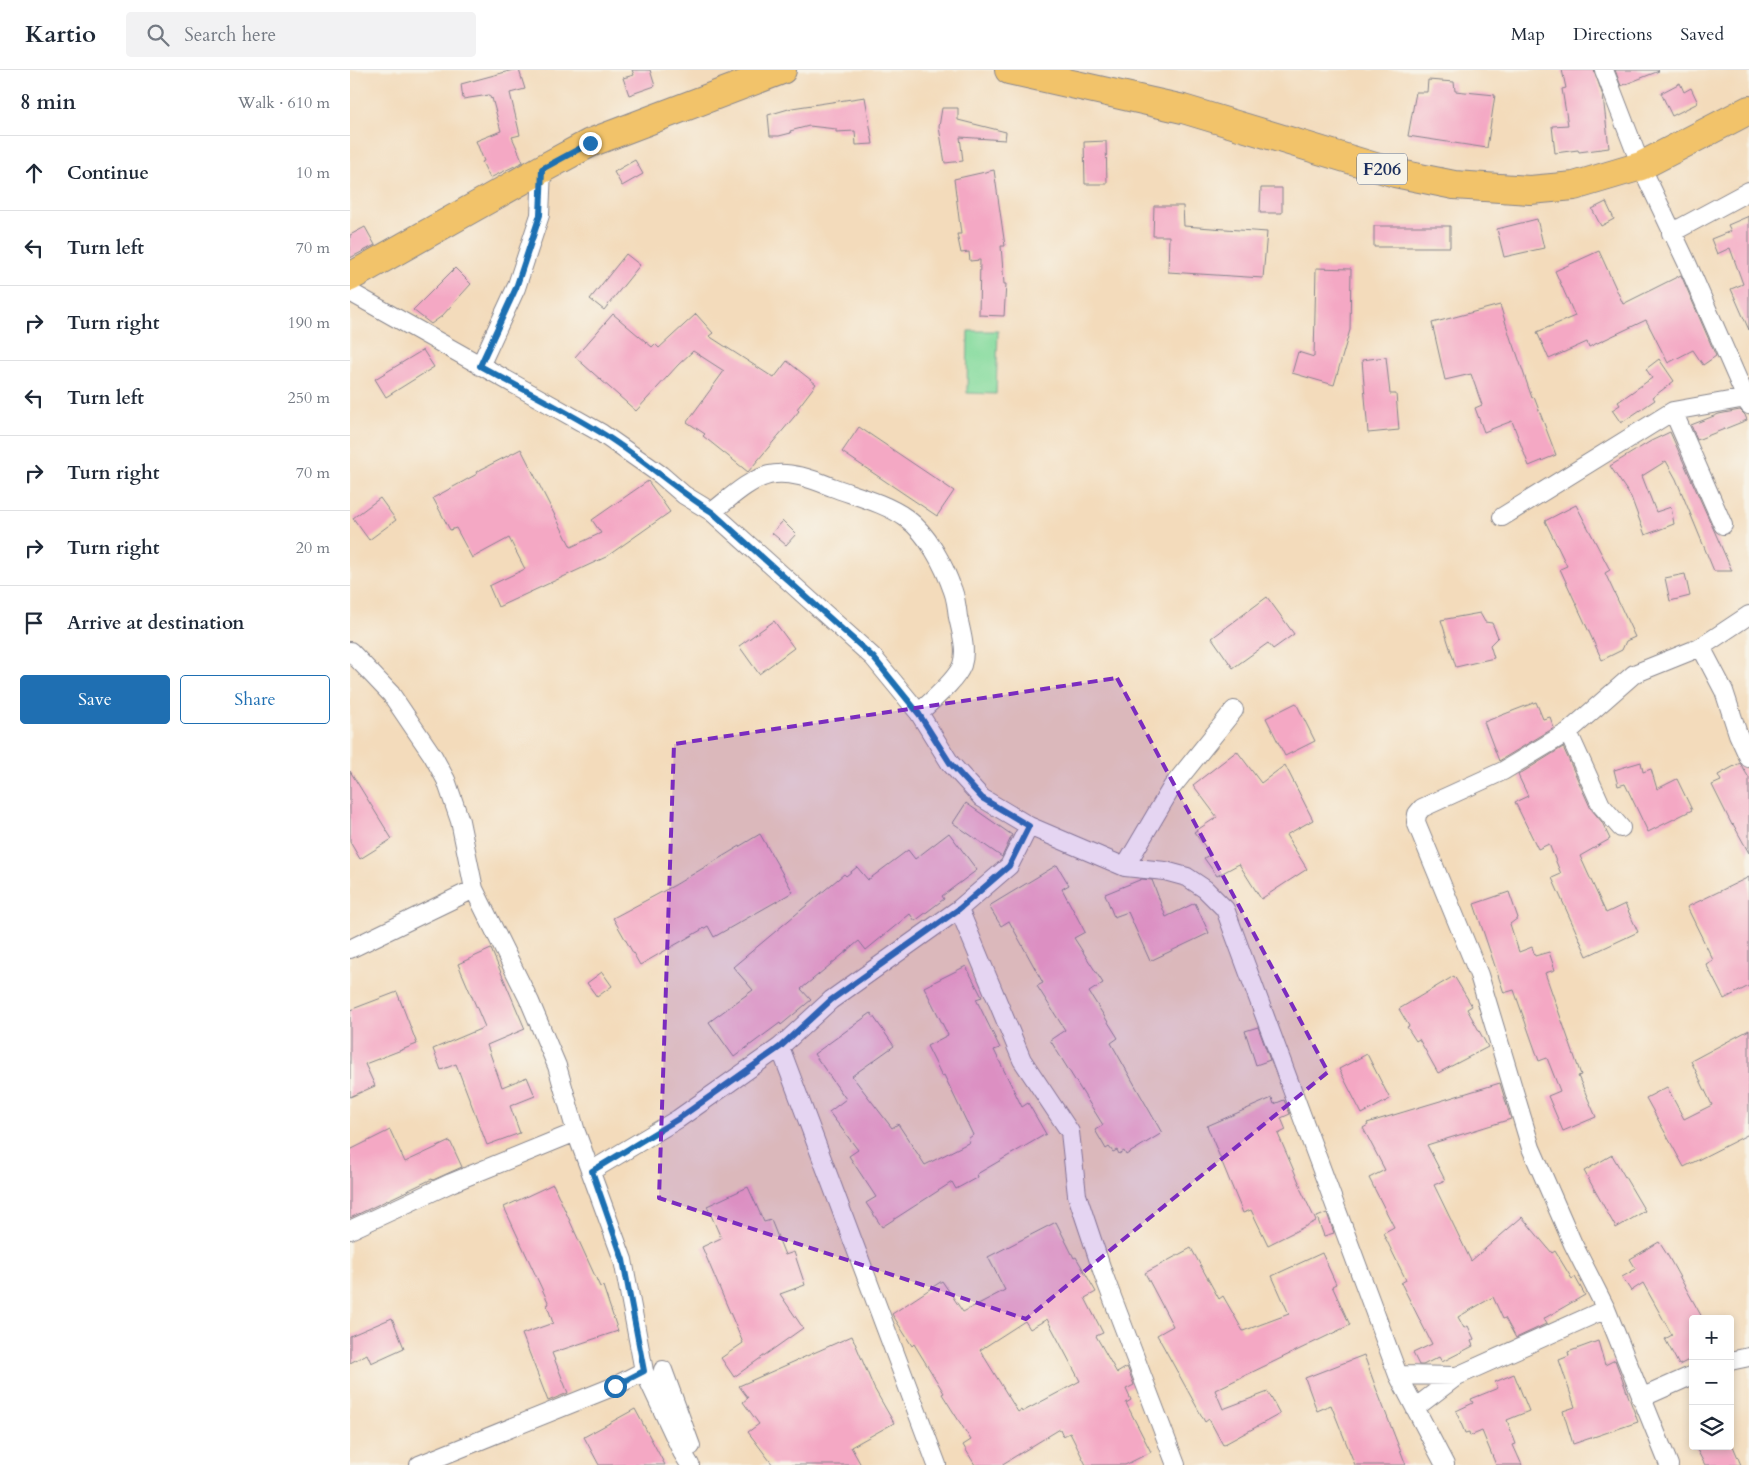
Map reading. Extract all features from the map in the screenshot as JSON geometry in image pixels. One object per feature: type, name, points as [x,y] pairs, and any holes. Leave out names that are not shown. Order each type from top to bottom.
[{"type":"main road","points":[[350,277],[590,143],[782,70]]},
{"type":"main road","name":"F206","points":[[1009,70],[1183,109],[1395,173],[1454,186],[1530,190],[1574,186],[1641,166],[1749,110]]},
{"type":"street","points":[[1502,517],[1673,411],[1748,399],[1641,166],[1604,70]]},
{"type":"street","points":[[480,366],[516,288],[540,215],[542,169]]},
{"type":"street","points":[[1671,233],[1749,191]]},
{"type":"street","points":[[350,292],[601,432],[684,494],[712,512],[873,657],[919,714],[950,763],[982,798],[1029,826],[1125,867],[1165,871],[1186,878],[1205,889],[1225,909],[1398,1375],[1445,1465]]},
{"type":"street","points":[[1673,411],[1723,525]]},
{"type":"street","points":[[712,512],[752,482],[770,475],[792,474],[823,483],[873,502],[907,519],[923,536],[940,562],[954,592],[965,650],[962,666],[953,680],[919,714]]},
{"type":"street","points":[[1669,1465],[1606,1309],[1573,1244],[1531,1148],[1479,975],[1416,822],[1417,814],[1422,808],[1503,771],[1568,732],[1634,674],[1701,647],[1749,615]]},
{"type":"street","points":[[1701,647],[1724,691],[1738,734],[1749,758]]},
{"type":"street","points":[[350,651],[391,694],[433,756],[446,780],[460,821],[474,888],[530,1002],[550,1048],[576,1132],[592,1171],[623,1260],[644,1371],[690,1465]]},
{"type":"street","points":[[1125,867],[1172,786],[1234,710]]},
{"type":"street","points":[[1568,732],[1601,805],[1621,828]]},
{"type":"street","points":[[592,1171],[678,1119],[780,1047],[831,1000],[959,909],[1009,866],[1029,826]]},
{"type":"street","points":[[350,949],[474,888]]},
{"type":"street","points":[[959,909],[1022,1060],[1070,1132],[1077,1195],[1104,1276],[1176,1465]]},
{"type":"street","points":[[780,1047],[937,1465]]},
{"type":"street","points":[[350,1230],[451,1183],[576,1132]]},
{"type":"street","points":[[1415,1408],[1457,1376],[1606,1309]]},
{"type":"street","points":[[1734,1360],[1749,1356]]},
{"type":"street","points":[[663,1370],[698,1465]]},
{"type":"street","points":[[419,1465],[615,1386],[644,1371]]},
{"type":"street","points":[[1398,1375],[1457,1376]]},
{"type":"street","points":[[1641,1398],[1689,1377]]},
{"type":"highlighted area","points":[[1117,678],[1328,1072],[1026,1319],[659,1198],[674,744]]},
{"type":"green space","points":[[968,331],[998,331],[996,394],[967,393]]},
{"type":"building","points":[[519,70],[525,89],[510,93],[520,135],[512,137],[523,162],[490,178],[482,162],[484,161],[476,141],[501,131],[492,98],[489,95],[463,99],[461,84]]},
{"type":"building","points":[[632,70],[650,70],[655,86],[629,95],[623,78],[634,75]]},
{"type":"building","points":[[1562,70],[1594,70],[1603,96],[1609,148],[1555,153],[1552,126],[1568,125],[1562,89],[1566,88]]},
{"type":"building","points":[[1615,70],[1658,70],[1659,71],[1621,86]]},
{"type":"building","points":[[1428,80],[1454,82],[1455,91],[1495,95],[1487,148],[1408,136],[1416,92],[1427,92]]},
{"type":"building","points":[[1680,83],[1684,92],[1691,88],[1698,103],[1672,116],[1661,93]]},
{"type":"building","points":[[865,97],[873,144],[856,145],[855,131],[836,132],[836,129],[809,126],[790,131],[791,133],[770,136],[768,115],[792,108]]},
{"type":"building","points":[[942,108],[958,108],[958,120],[1006,132],[1005,140],[960,137],[963,161],[945,163],[939,127]]},
{"type":"building","points":[[1106,141],[1107,184],[1085,184],[1084,142]]},
{"type":"building","points":[[635,160],[643,174],[622,186],[614,172]]},
{"type":"building","points":[[994,170],[1005,246],[1001,246],[1004,284],[1006,284],[1004,316],[979,315],[980,260],[970,261],[969,252],[961,253],[957,234],[961,234],[954,179]]},
{"type":"building","points":[[1261,188],[1282,188],[1282,213],[1260,213]]},
{"type":"building","points":[[1606,202],[1614,219],[1601,226],[1592,209]]},
{"type":"building","points":[[1154,206],[1183,206],[1184,226],[1267,232],[1263,278],[1168,272],[1169,236],[1153,236]]},
{"type":"building","points":[[1749,216],[1749,330],[1731,289],[1743,284],[1730,248],[1717,254],[1711,239],[1731,231],[1728,225]]},
{"type":"building","points":[[1537,219],[1544,248],[1504,257],[1497,229]]},
{"type":"building","points":[[1374,226],[1450,226],[1450,247],[1374,247]]},
{"type":"building","points":[[365,227],[375,245],[350,258],[350,235]]},
{"type":"building","points":[[1599,251],[1623,304],[1681,275],[1716,356],[1703,365],[1693,350],[1668,363],[1646,320],[1589,347],[1587,342],[1549,359],[1537,332],[1575,316],[1555,271]]},
{"type":"building","points":[[626,254],[640,265],[604,310],[590,299]]},
{"type":"building","points":[[455,268],[471,284],[442,316],[431,324],[413,310]]},
{"type":"building","points":[[1316,268],[1351,269],[1350,330],[1334,385],[1292,373],[1298,352],[1314,357]]},
{"type":"building","points":[[1500,305],[1532,398],[1534,397],[1556,455],[1529,466],[1512,421],[1484,432],[1475,408],[1482,405],[1471,374],[1445,380],[1432,323]]},
{"type":"building","points":[[613,314],[652,347],[655,344],[659,348],[696,314],[713,333],[709,336],[774,378],[787,361],[816,384],[797,409],[799,411],[748,472],[703,436],[705,434],[687,422],[724,371],[693,351],[636,411],[575,357]]},
{"type":"building","points":[[423,350],[434,367],[386,397],[375,379]]},
{"type":"building","points":[[1386,357],[1390,394],[1396,394],[1399,430],[1368,433],[1362,360]]},
{"type":"building","points":[[1659,359],[1674,381],[1653,397],[1655,400],[1621,423],[1612,410],[1620,405],[1618,402],[1652,378],[1646,369]]},
{"type":"building","points":[[1740,410],[1747,420],[1697,440],[1691,425],[1719,414]]},
{"type":"building","points":[[859,427],[954,491],[937,516],[842,452]]},
{"type":"building","points":[[1670,432],[1732,571],[1714,571],[1676,479],[1666,461],[1642,476],[1656,512],[1671,507],[1674,524],[1645,535],[1631,497],[1610,466],[1651,441]]},
{"type":"building","points":[[521,449],[571,547],[601,533],[592,520],[648,481],[670,512],[606,557],[498,607],[489,586],[525,569],[509,538],[472,558],[456,528],[450,530],[433,498],[477,474],[476,472]]},
{"type":"building","points":[[380,498],[396,520],[369,540],[353,518]]},
{"type":"building","points":[[1576,505],[1610,570],[1605,573],[1635,637],[1626,641],[1622,650],[1602,660],[1560,569],[1567,566],[1545,521]]},
{"type":"building","points":[[783,521],[796,534],[786,545],[772,533]]},
{"type":"building","points":[[1685,574],[1690,596],[1670,601],[1665,578]]},
{"type":"building","points":[[1267,597],[1294,634],[1273,649],[1268,643],[1233,668],[1212,638]]},
{"type":"building","points":[[1480,613],[1485,622],[1492,623],[1498,637],[1490,645],[1494,658],[1456,667],[1441,620]]},
{"type":"building","points":[[774,621],[794,648],[759,674],[739,646]]},
{"type":"building","points":[[1536,702],[1543,719],[1550,717],[1554,728],[1499,761],[1484,722]]},
{"type":"building","points":[[1296,703],[1315,741],[1285,756],[1266,718]]},
{"type":"building","points":[[1563,747],[1591,809],[1602,822],[1610,839],[1580,856],[1606,913],[1625,904],[1638,932],[1587,956],[1552,878],[1561,874],[1549,844],[1538,849],[1515,802],[1528,796],[1518,775]]},
{"type":"building","points":[[1237,751],[1261,783],[1285,765],[1313,820],[1286,835],[1307,869],[1261,899],[1239,864],[1217,876],[1204,858],[1211,854],[1194,832],[1217,817],[1193,785]]},
{"type":"building","points":[[1641,762],[1643,772],[1651,769],[1657,789],[1677,779],[1692,810],[1648,832],[1625,784],[1618,786],[1614,770]]},
{"type":"building","points":[[1740,763],[1749,778],[1749,853],[1732,825],[1712,785],[1721,781],[1718,775]]},
{"type":"building","points":[[350,771],[392,839],[360,859],[350,842]]},
{"type":"building","points":[[966,803],[1012,835],[1002,857],[953,823]]},
{"type":"building","points":[[949,833],[977,870],[942,896],[944,899],[915,921],[910,914],[866,950],[859,941],[801,989],[811,1000],[781,1025],[780,1023],[734,1057],[709,1022],[753,990],[733,967],[844,874],[846,876],[857,867],[868,880],[908,850],[915,859]]},
{"type":"building","points":[[760,834],[793,892],[714,937],[708,926],[640,965],[613,918],[675,885]]},
{"type":"building","points":[[1057,865],[1069,885],[1062,889],[1085,932],[1074,938],[1103,983],[1089,992],[1118,1038],[1111,1043],[1162,1133],[1126,1155],[1124,1151],[1119,1154],[1117,1150],[1113,1152],[1109,1147],[1106,1149],[1095,1130],[1103,1125],[1050,1040],[1065,1030],[1037,986],[1043,983],[1009,921],[1001,926],[989,906]]},
{"type":"building","points":[[1749,877],[1749,986],[1724,999],[1706,964],[1713,960],[1687,907]]},
{"type":"building","points":[[1142,879],[1152,880],[1166,917],[1195,903],[1209,933],[1150,961],[1128,912],[1114,917],[1105,894]]},
{"type":"building","points":[[1509,892],[1518,918],[1510,924],[1519,952],[1532,947],[1535,956],[1549,952],[1555,970],[1545,973],[1581,1075],[1578,1076],[1596,1117],[1563,1131],[1548,1096],[1560,1091],[1547,1058],[1539,1061],[1514,990],[1504,993],[1474,904]]},
{"type":"building","points":[[491,949],[525,1029],[487,1045],[502,1087],[527,1077],[535,1096],[510,1106],[520,1133],[487,1145],[456,1064],[441,1070],[433,1049],[485,1027],[458,964]]},
{"type":"building","points":[[966,966],[982,997],[976,999],[1000,1048],[994,1050],[1022,1107],[1028,1103],[1046,1134],[977,1174],[978,1177],[956,1189],[952,1182],[882,1227],[866,1203],[876,1197],[849,1156],[858,1150],[829,1112],[846,1099],[814,1054],[871,1013],[894,1046],[852,1076],[892,1128],[898,1124],[925,1165],[970,1142],[968,1139],[973,1135],[944,1075],[942,1076],[927,1046],[948,1035],[924,987]]},
{"type":"building","points":[[602,972],[612,986],[597,997],[587,983]]},
{"type":"building","points":[[1454,976],[1472,1006],[1467,1009],[1488,1047],[1438,1073],[1419,1039],[1416,1041],[1407,1027],[1409,1026],[1399,1009]]},
{"type":"building","points":[[397,992],[417,1044],[365,1064],[375,1086],[350,1097],[350,1010]]},
{"type":"building","points":[[1258,1027],[1270,1060],[1256,1065],[1245,1031]]},
{"type":"building","points":[[1749,1030],[1749,1134],[1684,1167],[1646,1098],[1667,1087],[1684,1119],[1712,1105],[1691,1061]]},
{"type":"building","points":[[1367,1054],[1390,1099],[1362,1114],[1339,1069]]},
{"type":"building","points":[[1500,1083],[1511,1119],[1427,1145],[1445,1180],[1434,1185],[1471,1261],[1522,1217],[1552,1253],[1555,1251],[1572,1279],[1575,1277],[1585,1295],[1543,1319],[1546,1324],[1516,1338],[1505,1318],[1503,1319],[1493,1297],[1458,1317],[1464,1328],[1468,1326],[1474,1339],[1471,1341],[1473,1346],[1442,1362],[1439,1357],[1419,1365],[1413,1353],[1432,1344],[1401,1283],[1406,1280],[1383,1233],[1394,1227],[1369,1178],[1385,1170],[1363,1128],[1368,1125],[1367,1123]]},
{"type":"building","points":[[1272,1098],[1274,1104],[1284,1100],[1290,1114],[1281,1118],[1286,1130],[1278,1134],[1316,1221],[1268,1245],[1251,1210],[1243,1213],[1207,1126]]},
{"type":"building","points":[[390,1130],[405,1162],[450,1141],[462,1167],[432,1179],[350,1218],[350,1150]]},
{"type":"building","points":[[1612,1155],[1645,1211],[1616,1228],[1584,1171]]},
{"type":"building","points":[[553,1184],[600,1287],[603,1286],[618,1331],[552,1353],[568,1393],[548,1401],[522,1334],[553,1323],[547,1305],[549,1304],[504,1207]]},
{"type":"building","points":[[748,1187],[764,1222],[771,1220],[785,1255],[794,1252],[805,1285],[780,1294],[803,1328],[734,1377],[721,1358],[743,1343],[702,1247],[721,1238],[707,1206]]},
{"type":"building","points":[[1327,1213],[1334,1233],[1324,1236],[1317,1217]]},
{"type":"building","points":[[1056,1222],[1074,1258],[1076,1257],[1096,1292],[1085,1298],[1103,1333],[1096,1336],[1117,1373],[1127,1367],[1128,1369],[1134,1385],[1126,1389],[1131,1400],[1126,1403],[1151,1452],[1125,1465],[1086,1465],[1070,1433],[1063,1436],[1060,1429],[1001,1465],[975,1465],[963,1445],[971,1440],[914,1344],[912,1346],[892,1314],[942,1281],[963,1312],[1005,1290],[988,1257]],"holes":[[[1047,1319],[1080,1381],[1022,1412],[1021,1410],[1018,1412],[980,1350],[1025,1321],[1030,1329]]]},
{"type":"building","points":[[1659,1242],[1668,1256],[1701,1315],[1689,1315],[1689,1360],[1679,1365],[1665,1339],[1672,1335],[1643,1283],[1631,1291],[1622,1277],[1636,1269],[1630,1259]]},
{"type":"building","points":[[1191,1248],[1219,1299],[1223,1296],[1243,1331],[1289,1314],[1272,1276],[1322,1253],[1336,1284],[1332,1286],[1350,1325],[1215,1390],[1223,1409],[1268,1392],[1280,1414],[1223,1445],[1209,1419],[1205,1422],[1157,1335],[1173,1326],[1145,1273]]},
{"type":"building","points":[[392,1318],[404,1348],[371,1363],[367,1354],[350,1363],[350,1336]]},
{"type":"building","points":[[852,1336],[874,1388],[894,1423],[851,1447],[861,1465],[773,1465],[748,1432],[759,1424],[743,1402],[748,1398],[739,1386]]},
{"type":"building","points":[[1598,1341],[1605,1365],[1615,1360],[1638,1422],[1573,1444],[1563,1411],[1575,1407],[1559,1360],[1569,1356],[1568,1352]]},
{"type":"building","points":[[1364,1355],[1406,1465],[1355,1465],[1331,1405],[1317,1411],[1305,1378]]},
{"type":"building","points":[[1514,1374],[1529,1411],[1507,1420],[1516,1444],[1513,1445],[1522,1465],[1496,1465],[1482,1431],[1470,1436],[1469,1432],[1465,1433],[1456,1411],[1473,1403],[1471,1399],[1498,1388],[1495,1382]]},
{"type":"building","points":[[635,1409],[665,1465],[599,1465],[584,1437]]},
{"type":"building","points":[[1734,1448],[1741,1465],[1705,1465],[1697,1450],[1734,1450]]},
{"type":"route","points":[[590,143],[542,169],[540,215],[516,288],[480,366],[601,432],[684,494],[712,512],[873,657],[919,714],[950,763],[982,798],[1029,826],[1009,866],[959,909],[831,1000],[780,1047],[678,1119],[592,1171],[623,1260],[644,1371],[615,1386]]}]
